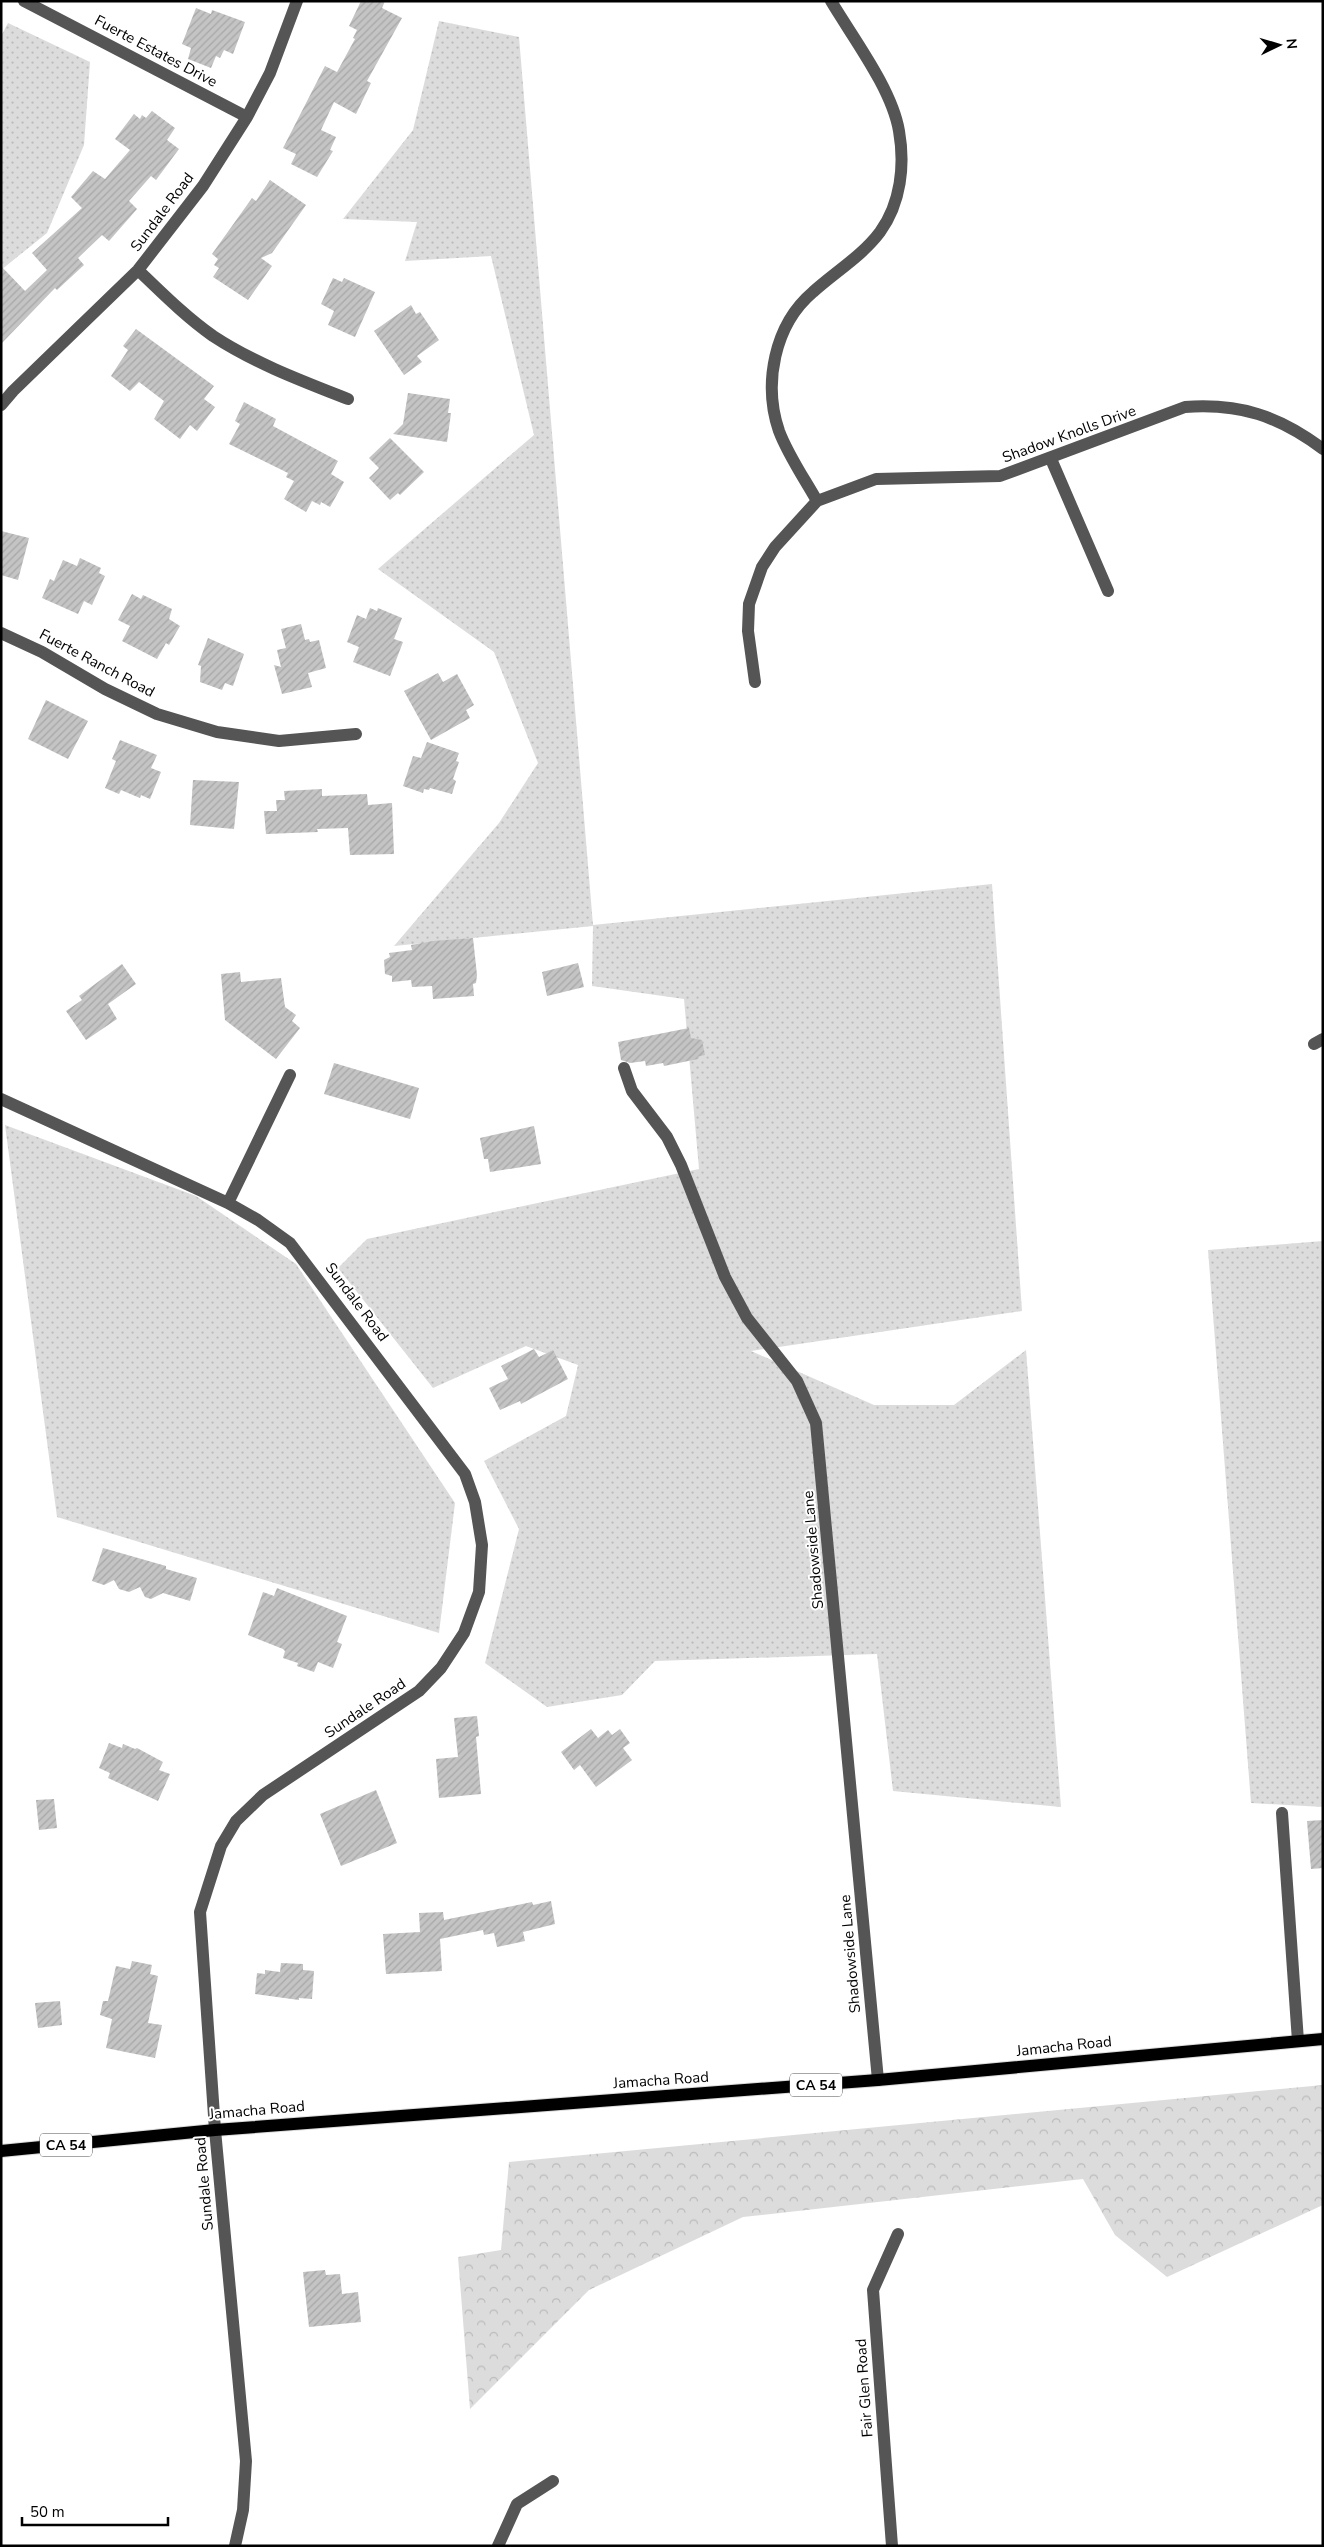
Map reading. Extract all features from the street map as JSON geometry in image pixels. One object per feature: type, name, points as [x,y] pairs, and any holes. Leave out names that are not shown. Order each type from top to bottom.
[{"type":"main road","name":"Jamacha Road","points":[[1,2151],[216,2130],[878,2080],[1323,2039]]},
{"type":"street","name":"Fuerte Estates Drive","points":[[24,1],[247,117]]},
{"type":"street","name":"Sundale Road","points":[[1,406],[13,391],[138,270],[203,186],[247,117],[270,73],[297,1]]},
{"type":"street","points":[[755,682],[748,631],[749,604],[762,567],[775,547],[817,500],[779,430],[772,396],[774,360],[780,342],[798,309],[811,293],[863,252],[881,231],[897,199],[903,158],[899,129],[890,100],[831,1]]},
{"type":"street","points":[[138,270],[176,306],[214,336],[275,369],[348,399]]},
{"type":"street","name":"Shadow Knolls Drive","points":[[817,500],[876,478],[1000,476],[1051,459],[1185,408],[1207,406],[1260,414],[1293,427],[1323,449]]},
{"type":"street","points":[[1051,459],[1108,591]]},
{"type":"street","name":"Fuerte Ranch Road","points":[[1,632],[42,652],[105,689],[157,714],[208,729],[279,741],[356,734]]},
{"type":"street","name":"Shadowside Lane","points":[[624,1068],[632,1091],[667,1137],[682,1165],[725,1277],[747,1318],[797,1380],[816,1423],[878,2080]]},
{"type":"street","points":[[228,1203],[290,1074]]},
{"type":"street","name":"Sundale Road","points":[[1,1099],[228,1203],[258,1220],[290,1243],[451,1453],[465,1474],[475,1502],[481,1529],[482,1561],[478,1592],[472,1613],[464,1633],[441,1668],[419,1691],[264,1795],[236,1821],[221,1846],[200,1912],[216,2130],[246,2461],[242,2510],[234,2546]]},
{"type":"street","points":[[1282,1813],[1298,2041]]},
{"type":"street","name":"Fair Glen Road","points":[[892,2546],[873,2290],[898,2234]]},
{"type":"street","points":[[498,2546],[517,2504],[553,2481]]},
{"type":"green space","points":[[439,21],[519,37],[593,925],[992,884],[1022,1311],[751,1351],[874,1405],[954,1405],[1026,1350],[1061,1807],[893,1791],[877,1654],[655,1661],[622,1695],[547,1707],[485,1663],[519,1529],[484,1461],[566,1416],[578,1365],[526,1346],[433,1388],[338,1268],[367,1239],[699,1169],[684,999],[592,986],[593,926],[394,946],[499,823],[538,763],[494,652],[378,569],[534,435],[491,256],[405,261],[417,222],[343,219],[413,130]]},
{"type":"green space","points":[[8,23],[90,62],[84,145],[47,233],[1,270],[1,36]]},
{"type":"green space","points":[[5,1125],[196,1196],[296,1264],[455,1503],[439,1633],[57,1517]]},
{"type":"green space","points":[[1323,1241],[1323,1807],[1251,1803],[1208,1250]]},
{"type":"green space","points":[[1323,2085],[1323,2205],[1167,2277],[1115,2235],[1083,2179],[743,2217],[589,2290],[470,2409],[458,2257],[501,2250],[509,2162]]},
{"type":"building","points":[[361,1],[385,1],[382,8],[402,18],[367,81],[371,83],[356,114],[334,102],[321,130],[336,137],[330,150],[333,151],[317,177],[291,164],[296,154],[283,148],[325,66],[337,72],[355,39],[353,38],[357,30],[349,26]]},
{"type":"building","points":[[196,8],[211,14],[212,10],[245,22],[233,54],[224,50],[220,58],[216,56],[211,68],[188,59],[191,48],[182,44]]},
{"type":"building","points":[[152,111],[175,128],[167,140],[179,149],[156,180],[151,176],[129,201],[137,209],[109,241],[102,235],[78,258],[84,265],[57,290],[55,288],[1,344],[1,266],[25,291],[47,270],[32,253],[82,208],[71,197],[93,171],[105,179],[130,150],[115,139],[134,114],[140,119],[142,115],[146,118]]},
{"type":"building","points":[[270,180],[306,205],[272,253],[261,258],[272,266],[248,300],[213,277],[219,268],[214,265],[218,259],[212,254],[252,198],[256,201]]},
{"type":"building","points":[[333,278],[342,282],[344,278],[375,292],[355,337],[328,325],[334,311],[321,304]]},
{"type":"building","points":[[411,305],[416,314],[420,312],[439,340],[417,356],[422,362],[404,375],[374,331]]},
{"type":"building","points":[[136,329],[214,386],[204,399],[215,407],[197,431],[190,425],[180,439],[154,419],[164,401],[139,382],[130,391],[111,376],[128,350],[123,346]]},
{"type":"building","points":[[408,393],[450,399],[448,413],[451,413],[447,442],[393,434],[403,424]]},
{"type":"building","points":[[244,402],[276,419],[273,426],[338,461],[331,474],[344,482],[330,507],[321,502],[320,505],[312,501],[306,512],[284,499],[294,481],[286,477],[288,473],[229,444],[240,424],[235,421]]},
{"type":"building","points":[[390,438],[424,472],[400,495],[398,493],[390,500],[369,478],[379,468],[369,458]]},
{"type":"building","points":[[1,531],[29,538],[18,580],[1,575]]},
{"type":"building","points":[[80,558],[101,568],[99,573],[105,576],[92,605],[84,601],[78,614],[42,598],[50,579],[54,581],[63,560],[77,566]]},
{"type":"building","points":[[132,594],[141,599],[143,595],[172,609],[169,619],[180,626],[169,645],[166,643],[157,659],[122,641],[130,626],[118,620]]},
{"type":"building","points":[[370,608],[377,611],[378,608],[402,618],[394,639],[403,642],[390,676],[353,662],[359,647],[347,642],[357,615],[366,619]]},
{"type":"building","points":[[301,624],[305,640],[309,639],[310,642],[319,640],[326,668],[308,673],[312,687],[282,694],[274,665],[281,667],[277,650],[286,648],[281,629]]},
{"type":"building","points":[[208,638],[244,654],[233,686],[225,683],[222,690],[200,682],[201,666],[198,665]]},
{"type":"building","points":[[438,673],[443,682],[457,674],[474,705],[466,710],[470,718],[431,740],[404,691]]},
{"type":"building","points":[[46,700],[88,721],[68,759],[28,739]]},
{"type":"building","points":[[120,740],[157,755],[151,768],[161,772],[150,799],[141,795],[140,798],[121,790],[119,794],[105,788],[116,761],[112,759]]},
{"type":"building","points":[[427,742],[459,753],[456,761],[459,762],[453,779],[456,781],[452,794],[430,788],[429,790],[424,789],[423,793],[403,786],[413,756],[421,758]]},
{"type":"building","points":[[193,780],[239,782],[234,829],[190,825]]},
{"type":"building","points":[[322,789],[322,796],[367,794],[368,805],[392,803],[394,854],[350,855],[348,828],[317,829],[318,832],[266,834],[264,811],[277,811],[276,800],[285,800],[284,791]]},
{"type":"building","points":[[473,938],[477,975],[476,983],[473,984],[474,996],[433,999],[432,986],[412,987],[411,980],[392,982],[392,976],[385,974],[384,960],[390,957],[389,953],[412,950],[411,945],[433,941]]},
{"type":"building","points":[[578,963],[584,987],[547,996],[542,972]]},
{"type":"building","points":[[122,964],[136,984],[108,1004],[117,1019],[86,1040],[66,1011],[82,1000],[79,996]]},
{"type":"building","points":[[240,972],[241,982],[281,978],[285,1007],[296,1015],[292,1021],[300,1028],[276,1059],[225,1020],[221,974]]},
{"type":"building","points":[[689,1028],[691,1038],[702,1040],[705,1055],[697,1057],[698,1059],[664,1066],[663,1063],[646,1066],[645,1061],[630,1063],[621,1060],[618,1042]]},
{"type":"building","points":[[334,1063],[419,1088],[410,1119],[324,1094]]},
{"type":"building","points":[[534,1126],[541,1164],[490,1172],[488,1159],[484,1159],[480,1138]]},
{"type":"building","points":[[534,1349],[539,1357],[553,1350],[568,1379],[521,1404],[520,1401],[500,1410],[489,1388],[508,1379],[501,1366]]},
{"type":"building","points":[[103,1548],[166,1566],[166,1569],[197,1578],[190,1601],[163,1593],[151,1599],[145,1597],[140,1587],[129,1592],[119,1589],[114,1580],[104,1585],[92,1581]]},
{"type":"building","points":[[277,1588],[347,1616],[337,1642],[342,1644],[333,1668],[318,1662],[314,1672],[297,1666],[298,1663],[283,1658],[285,1651],[283,1649],[248,1635],[263,1592],[274,1596]]},
{"type":"building","points":[[477,1716],[479,1736],[476,1737],[481,1794],[439,1798],[436,1759],[458,1757],[454,1718]]},
{"type":"building","points":[[591,1729],[598,1738],[608,1730],[612,1735],[620,1729],[630,1743],[623,1748],[632,1760],[596,1787],[580,1765],[574,1770],[561,1752]]},
{"type":"building","points":[[109,1743],[122,1748],[123,1744],[135,1749],[137,1748],[163,1762],[159,1770],[170,1774],[158,1801],[108,1778],[110,1773],[99,1768]]},
{"type":"building","points":[[376,1790],[397,1843],[341,1866],[320,1814]]},
{"type":"building","points":[[54,1799],[57,1828],[39,1830],[36,1800]]},
{"type":"building","points":[[1323,1820],[1323,1868],[1311,1869],[1307,1821]]},
{"type":"building","points":[[551,1901],[555,1924],[523,1932],[525,1941],[497,1947],[494,1933],[484,1935],[483,1930],[440,1939],[442,1971],[386,1974],[383,1934],[420,1932],[419,1913],[443,1912],[444,1920],[532,1902],[533,1905]]},
{"type":"building","points":[[132,1961],[152,1965],[150,1974],[158,1976],[148,2023],[162,2025],[155,2058],[106,2048],[112,2019],[100,2015],[103,2001],[108,2001],[116,1966],[130,1969]]},
{"type":"building","points":[[281,1963],[303,1964],[303,1970],[314,1971],[312,1999],[299,1998],[299,2000],[255,1994],[257,1973],[265,1974],[265,1970],[280,1972]]},
{"type":"building","points":[[60,2001],[62,2025],[38,2028],[35,2003]]},
{"type":"building","points":[[325,2270],[326,2275],[340,2274],[342,2294],[358,2292],[361,2322],[309,2327],[303,2272]]}]
